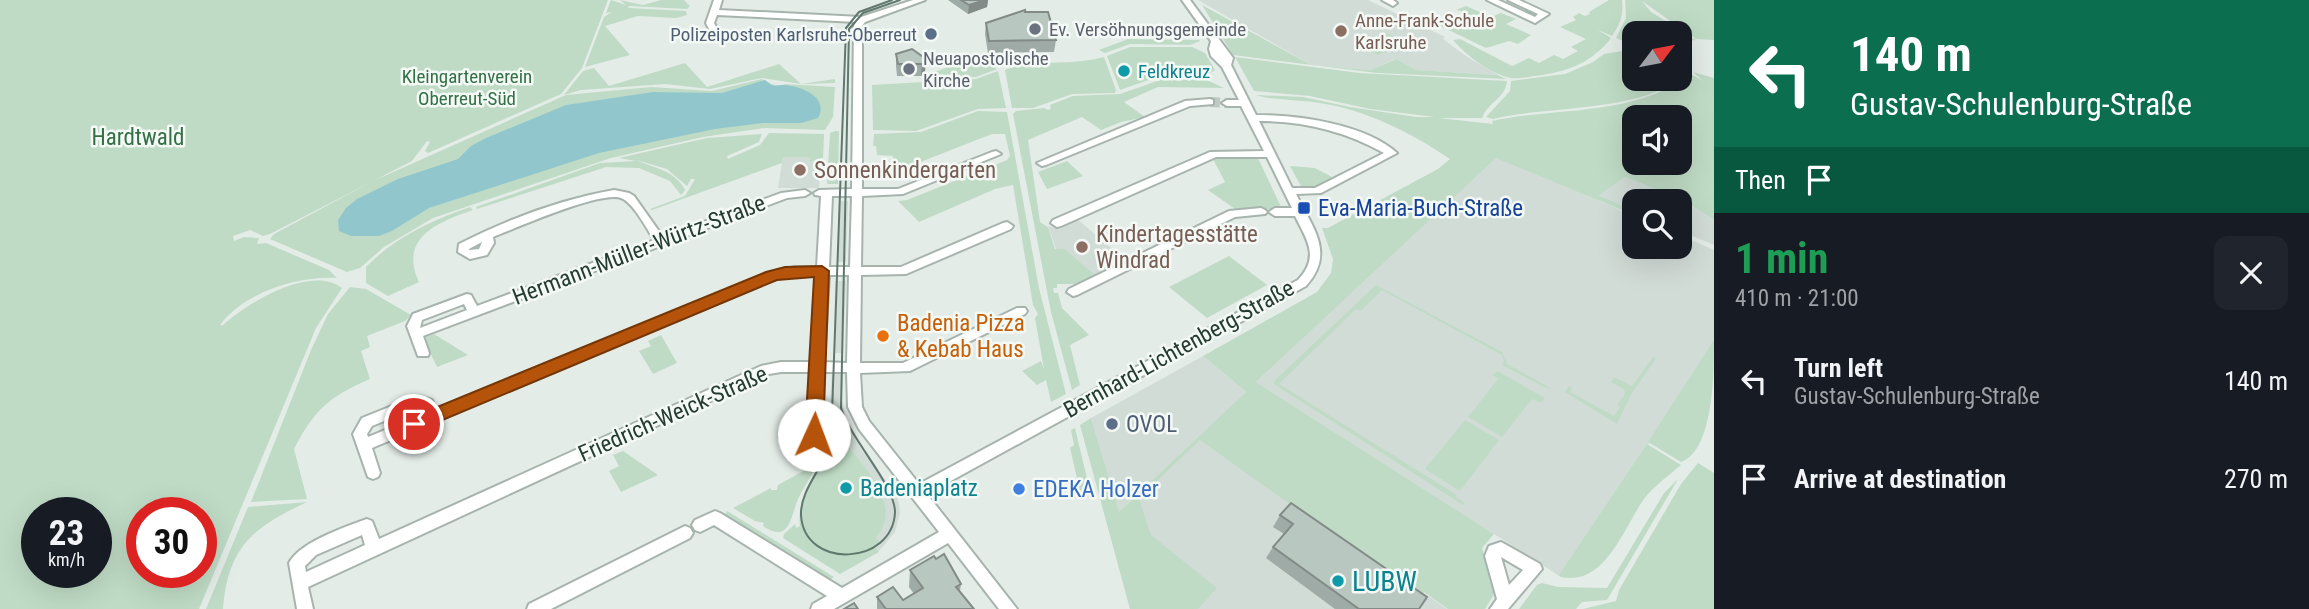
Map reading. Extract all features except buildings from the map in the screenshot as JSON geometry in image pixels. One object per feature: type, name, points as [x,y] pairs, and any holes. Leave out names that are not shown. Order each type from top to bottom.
[{"type":"street","points":[[714,31],[710,23],[718,0]]},
{"type":"street","points":[[714,12],[862,20],[921,0]]},
{"type":"street","name":"Bernhard-Lichtenberg-Straße","points":[[917,493],[1302,283],[1313,270],[1315,247],[1226,65],[1215,55],[1214,43],[1186,0]]},
{"type":"street","points":[[1491,0],[1535,20],[1546,16],[1512,0]]},
{"type":"street","points":[[862,20],[858,26],[853,400],[858,414],[1009,609]]},
{"type":"street","points":[[1042,163],[1186,103],[1210,102]]},
{"type":"street","points":[[1227,103],[1244,103]]},
{"type":"street","points":[[1251,118],[1289,118],[1330,125],[1363,137],[1392,153]]},
{"type":"street","points":[[1288,191],[1317,191],[1403,147]]},
{"type":"street","points":[[814,435],[823,193],[902,192],[996,154]]},
{"type":"street","points":[[1057,223],[1214,154],[1269,154]]},
{"type":"street","name":"Hermann-Müller-Würtz-Straße","points":[[424,354],[413,321],[430,312],[467,298],[474,312],[785,195],[805,192]]},
{"type":"street","points":[[487,235],[602,195],[618,193],[631,199],[661,242]]},
{"type":"street","points":[[1073,292],[1235,213],[1261,212]]},
{"type":"street","points":[[1275,212],[1298,212]]},
{"type":"street","points":[[373,473],[361,430],[372,420],[419,401],[427,404],[432,416],[785,272],[905,270],[1007,226]]},
{"type":"street","name":"Friedrich-Weick-Straße","points":[[299,583],[763,371],[781,367],[907,367],[1021,311]]},
{"type":"street","points":[[535,609],[715,518],[841,597]]},
{"type":"street","points":[[305,609],[297,563],[313,550],[367,526],[373,549]]},
{"type":"street","points":[[819,609],[950,534]]},
{"type":"shaded area","name":"Anne-Frank-Schule Karlsruhe","points":[[1198,0],[1368,0],[1445,37],[1443,39],[1466,56],[1498,75],[1416,70],[1395,59],[1371,70],[1311,65]]},
{"type":"shaded area","points":[[1497,156],[1622,211],[1622,259],[1692,259],[1692,240],[1714,250],[1714,345],[1561,577],[1256,382]]},
{"type":"shaded area","name":"Sonnenkindergarten","points":[[783,157],[810,157],[810,162],[817,160],[820,164],[819,188],[778,188]]},
{"type":"shaded area","points":[[1625,177],[1655,189],[1622,189],[1622,205],[1597,194]]},
{"type":"shaded area","points":[[839,201],[848,201],[846,262],[837,262]]},
{"type":"shaded area","points":[[1692,206],[1714,220],[1714,245],[1692,236]]},
{"type":"shaded area","name":"Kindertagesstätte Windrad","points":[[1076,218],[1123,257],[1095,275],[1065,249],[1056,249],[1048,226],[1061,229],[1066,222]]},
{"type":"shaded area","points":[[835,281],[846,281],[843,353],[834,353]]},
{"type":"shaded area","points":[[1203,356],[1246,392],[1201,437],[1447,609],[1171,609],[1132,499],[1119,513],[1091,418]]},
{"type":"shaded area","points":[[832,370],[843,370],[842,403],[848,425],[828,433]]},
{"type":"shaded area","points":[[850,429],[861,449],[894,491],[899,503],[900,513],[895,532],[879,551],[875,545],[884,498],[841,437],[839,432]]},
{"type":"green space","name":"Hardtwald","points":[[0,0],[608,0],[582,68],[561,94],[428,153],[425,151],[430,142],[427,141],[412,161],[270,234],[263,236],[250,230],[233,236],[234,241],[244,237],[259,238],[257,244],[266,243],[329,270],[337,278],[305,280],[273,288],[243,303],[220,325],[263,297],[297,283],[329,282],[342,288],[316,328],[217,566],[217,497],[126,497],[126,588],[208,588],[199,609],[0,609]]},
{"type":"green space","points":[[611,0],[626,5],[620,0],[643,5],[661,0],[684,0],[690,6],[687,9],[629,6],[628,8],[686,11],[687,15],[676,18],[638,16],[605,26],[630,55],[585,67],[604,17],[612,12],[606,13]]},
{"type":"green space","points":[[1609,0],[1622,0],[1621,19],[1612,36],[1598,30],[1611,38],[1586,60],[1557,72],[1521,78],[1507,77],[1478,62],[1453,40],[1460,39],[1512,66],[1529,58],[1539,63],[1554,55],[1563,59],[1578,51],[1571,47],[1586,39],[1560,27],[1576,20],[1573,17],[1579,13],[1585,16],[1590,14],[1589,12]]},
{"type":"green space","points":[[1625,0],[1714,0],[1714,40],[1696,39],[1692,36],[1692,21],[1670,21],[1642,1],[1651,12],[1665,21],[1624,21]]},
{"type":"green space","points":[[1202,5],[1310,65],[1233,55]]},
{"type":"green space","points":[[1466,6],[1491,17],[1501,13],[1516,19],[1506,24],[1531,35],[1518,44],[1509,41],[1486,48],[1438,25],[1462,16],[1461,11],[1456,10]]},
{"type":"green space","points":[[1622,26],[1622,41],[1616,38]]},
{"type":"green space","points":[[1387,33],[1406,43],[1378,55],[1359,45]]},
{"type":"green space","points":[[1128,39],[1200,41],[1190,45],[1130,44],[1105,53],[1099,50]]},
{"type":"green space","points":[[1130,47],[1192,47],[1205,53],[1215,70],[1205,77],[1157,77],[1120,90],[1107,56]]},
{"type":"green space","points":[[1622,51],[1622,91],[1658,91],[1616,103],[1493,119],[1486,117],[1510,91],[1511,81],[1565,74],[1604,54]]},
{"type":"green space","points":[[980,56],[997,69],[976,77],[939,79],[932,73]]},
{"type":"green space","points":[[1104,57],[1115,93],[1072,94],[1033,108],[1012,108],[1005,70],[1031,64]]},
{"type":"green space","points":[[1235,57],[1359,73],[1507,81],[1503,92],[1482,118],[1438,118],[1493,124],[1492,121],[1516,117],[1622,104],[1660,91],[1692,91],[1692,75],[1703,81],[1693,72],[1714,78],[1714,220],[1692,206],[1692,189],[1655,189],[1625,177],[1599,195],[1622,206],[1622,210],[1496,158],[1256,382],[1494,534],[1482,548],[1496,591],[1485,609],[1448,609],[1424,592],[1420,597],[1200,440],[1139,498],[1151,535],[1217,588],[1198,609],[1130,609],[1080,425],[1091,418],[1119,512],[1246,392],[1203,356],[1317,292],[1331,273],[1333,259],[1322,228],[1328,228],[1438,169],[1450,159],[1404,132],[1354,111],[1320,103],[1256,95],[1303,97],[1350,107],[1416,117],[1435,117],[1370,109],[1310,96],[1254,91]]},
{"type":"green space","points":[[1396,59],[1416,70],[1498,75],[1506,79],[1377,73],[1317,66],[1371,70]]},
{"type":"green space","points":[[685,63],[707,87],[779,64],[801,84],[762,78],[710,89],[665,84],[581,90],[564,95],[583,71],[594,68],[609,86]]},
{"type":"green space","points":[[998,71],[1006,108],[978,109],[916,131],[873,130],[872,85],[976,79]]},
{"type":"green space","points":[[762,79],[778,87],[785,84],[835,87],[833,117],[825,130],[764,128],[703,137],[611,158],[433,218],[384,247],[360,268],[347,272],[270,239],[274,234],[373,181],[566,95],[651,87],[712,91]]},
{"type":"green space","points":[[835,79],[835,83],[801,84]]},
{"type":"green space","points":[[1163,79],[1207,80],[1224,88],[1158,87],[1124,102],[1145,117],[1101,130],[1082,117],[1028,140],[1040,222],[1048,227],[1055,249],[1065,249],[1095,275],[1076,284],[1057,284],[1057,288],[1053,288],[1054,293],[1058,293],[1062,308],[1089,335],[1070,345],[1080,385],[1072,390],[1051,312],[1013,114],[1016,111],[1044,108],[1048,110],[1051,109],[1050,105],[1073,96],[1120,94]]},
{"type":"green space","points":[[978,111],[1007,112],[1039,288],[1066,394],[1051,402],[1046,380],[1037,385],[1022,371],[1041,361],[1044,369],[1035,318],[1038,314],[1033,305],[1013,185],[995,189],[919,222],[898,201],[907,200],[1007,160],[1010,156],[1005,134],[992,134],[905,168],[908,172],[893,172],[893,156],[877,155],[876,146],[873,146],[874,134],[921,132]]},
{"type":"green space","points":[[839,131],[838,184],[827,184],[830,133]]},
{"type":"green space","points":[[769,133],[824,134],[823,158],[810,162],[810,157],[783,157],[782,163],[652,210],[650,209],[685,196],[695,179],[691,179],[687,186],[667,169],[636,160],[670,174],[685,190],[681,195],[670,181],[639,168],[606,167],[477,209],[476,207],[600,163],[636,161],[619,158],[707,138],[762,134],[759,142],[727,156],[728,159],[760,145]]},
{"type":"green space","points":[[1257,156],[1282,209],[1235,209],[1208,190],[1225,182],[1212,157]]},
{"type":"green space","points":[[1067,161],[1083,176],[1047,189],[1038,172]]},
{"type":"green space","points":[[1290,166],[1315,168],[1334,178],[1313,188],[1302,188]]},
{"type":"green space","points":[[470,207],[473,210],[435,226],[418,243],[414,254],[414,267],[419,282],[388,296],[366,283],[366,267],[389,247],[428,224]]},
{"type":"green space","points":[[1229,256],[1267,285],[1207,318],[1169,287]]},
{"type":"green space","points":[[1376,285],[1502,352],[1507,364],[1552,389],[1502,365],[1502,355],[1382,290],[1361,311],[1356,309],[1279,384],[1457,495],[1456,497],[1465,503],[1463,505],[1274,384],[1274,381]]},
{"type":"green space","points":[[350,287],[366,289],[411,315],[405,321],[367,336],[370,347],[361,351],[370,379],[324,406],[301,435],[294,449],[307,499],[251,502],[311,350],[328,314]]},
{"type":"green space","points":[[434,334],[468,355],[437,367],[423,338]]},
{"type":"green space","points":[[661,335],[677,363],[653,374],[639,351],[651,346],[648,341]]},
{"type":"green space","points":[[1714,340],[1712,389],[1706,427],[1692,455],[1681,462],[1648,442]]},
{"type":"green space","points":[[1653,357],[1656,358],[1631,395],[1617,424],[1565,392],[1569,386],[1572,388],[1570,392],[1614,416],[1620,407],[1617,405],[1625,394],[1624,389],[1611,382],[1614,377],[1632,386]]},
{"type":"green space","points":[[1497,371],[1545,398],[1541,403],[1532,399],[1502,437],[1468,417],[1498,379],[1493,375]]},
{"type":"green space","points":[[1465,420],[1499,440],[1460,491],[1425,469]]},
{"type":"green space","points":[[1075,428],[1090,491],[1080,491],[1070,448],[1074,445],[1071,430]]},
{"type":"green space","points":[[839,432],[875,482],[886,510],[884,524],[876,538],[880,542],[875,545],[879,552],[840,574],[783,538],[795,524],[796,528],[800,526],[806,492],[828,449],[831,437]]},
{"type":"green space","points":[[1647,444],[1681,465],[1644,499],[1621,539],[1601,564],[1590,573],[1576,578],[1561,577],[1559,575]]},
{"type":"green space","points":[[623,451],[658,475],[621,492],[609,471],[619,466],[613,455]]},
{"type":"green space","points":[[1698,463],[1714,473],[1714,609],[1583,609],[1616,601],[1619,590],[1681,484]]},
{"type":"green space","points":[[809,468],[815,469],[800,495],[791,521],[784,530],[772,531],[763,526],[764,523],[755,521],[733,508],[771,488],[777,490],[778,485]]},
{"type":"green space","points":[[1678,479],[1607,600],[1582,602],[1576,609],[1519,609],[1537,585],[1542,583],[1558,587],[1607,588],[1664,493]]},
{"type":"green space","points":[[307,502],[272,520],[247,541],[231,569],[223,609],[206,609],[217,588],[248,507]]},
{"type":"green space","points":[[727,511],[834,577],[827,581],[725,516]]},
{"type":"water","points":[[765,80],[771,85],[797,87],[817,98],[821,111],[818,118],[801,123],[763,123],[715,129],[599,153],[429,208],[379,236],[351,236],[339,231],[338,220],[346,208],[357,199],[398,179],[458,159],[471,146],[486,138],[566,105],[653,92],[722,93]]},
{"type":"tunnel","points":[[1210,102],[1227,103]]},
{"type":"tram line","points":[[892,0],[859,12],[846,28],[831,441],[804,496],[801,515],[806,533],[817,545],[832,552],[848,554],[865,551],[880,543],[891,530],[895,512],[888,489],[846,421],[841,408],[849,29],[863,13],[900,0]]},
{"type":"place","name":"Ev. Versöhnungsgemeinde","points":[[1035,29]]},
{"type":"place","name":"Anne-Frank-Schule Karlsruhe","points":[[1341,31]]},
{"type":"place","name":"Polizeiposten Karlsruhe-Oberreut","points":[[931,34]]},
{"type":"place","name":"Neuapostolische Kirche","points":[[909,69]]},
{"type":"place","name":"Feldkreuz","points":[[1124,71]]},
{"type":"place","name":"Sonnenkindergarten","points":[[800,170]]},
{"type":"place","name":"Eva-Maria-Buch-Straße","points":[[1304,208]]},
{"type":"place","name":"Kindertagesstätte Windrad","points":[[1082,247]]},
{"type":"place","name":"Badenia Pizza & Kebab Haus","points":[[883,336]]},
{"type":"place","name":"OVOL","points":[[1112,424]]},
{"type":"place","name":"Badeniaplatz","points":[[846,488]]},
{"type":"place","name":"EDEKA Holzer","points":[[1019,489]]},
{"type":"place","name":"LUBW","points":[[1338,581]]},
{"type":"route","points":[[414,424],[772,276],[795,271],[822,271],[814,435]]},
{"type":"park label","name":"Kleingartenverein Oberreut-Süd","points":[[467,87]]}]
